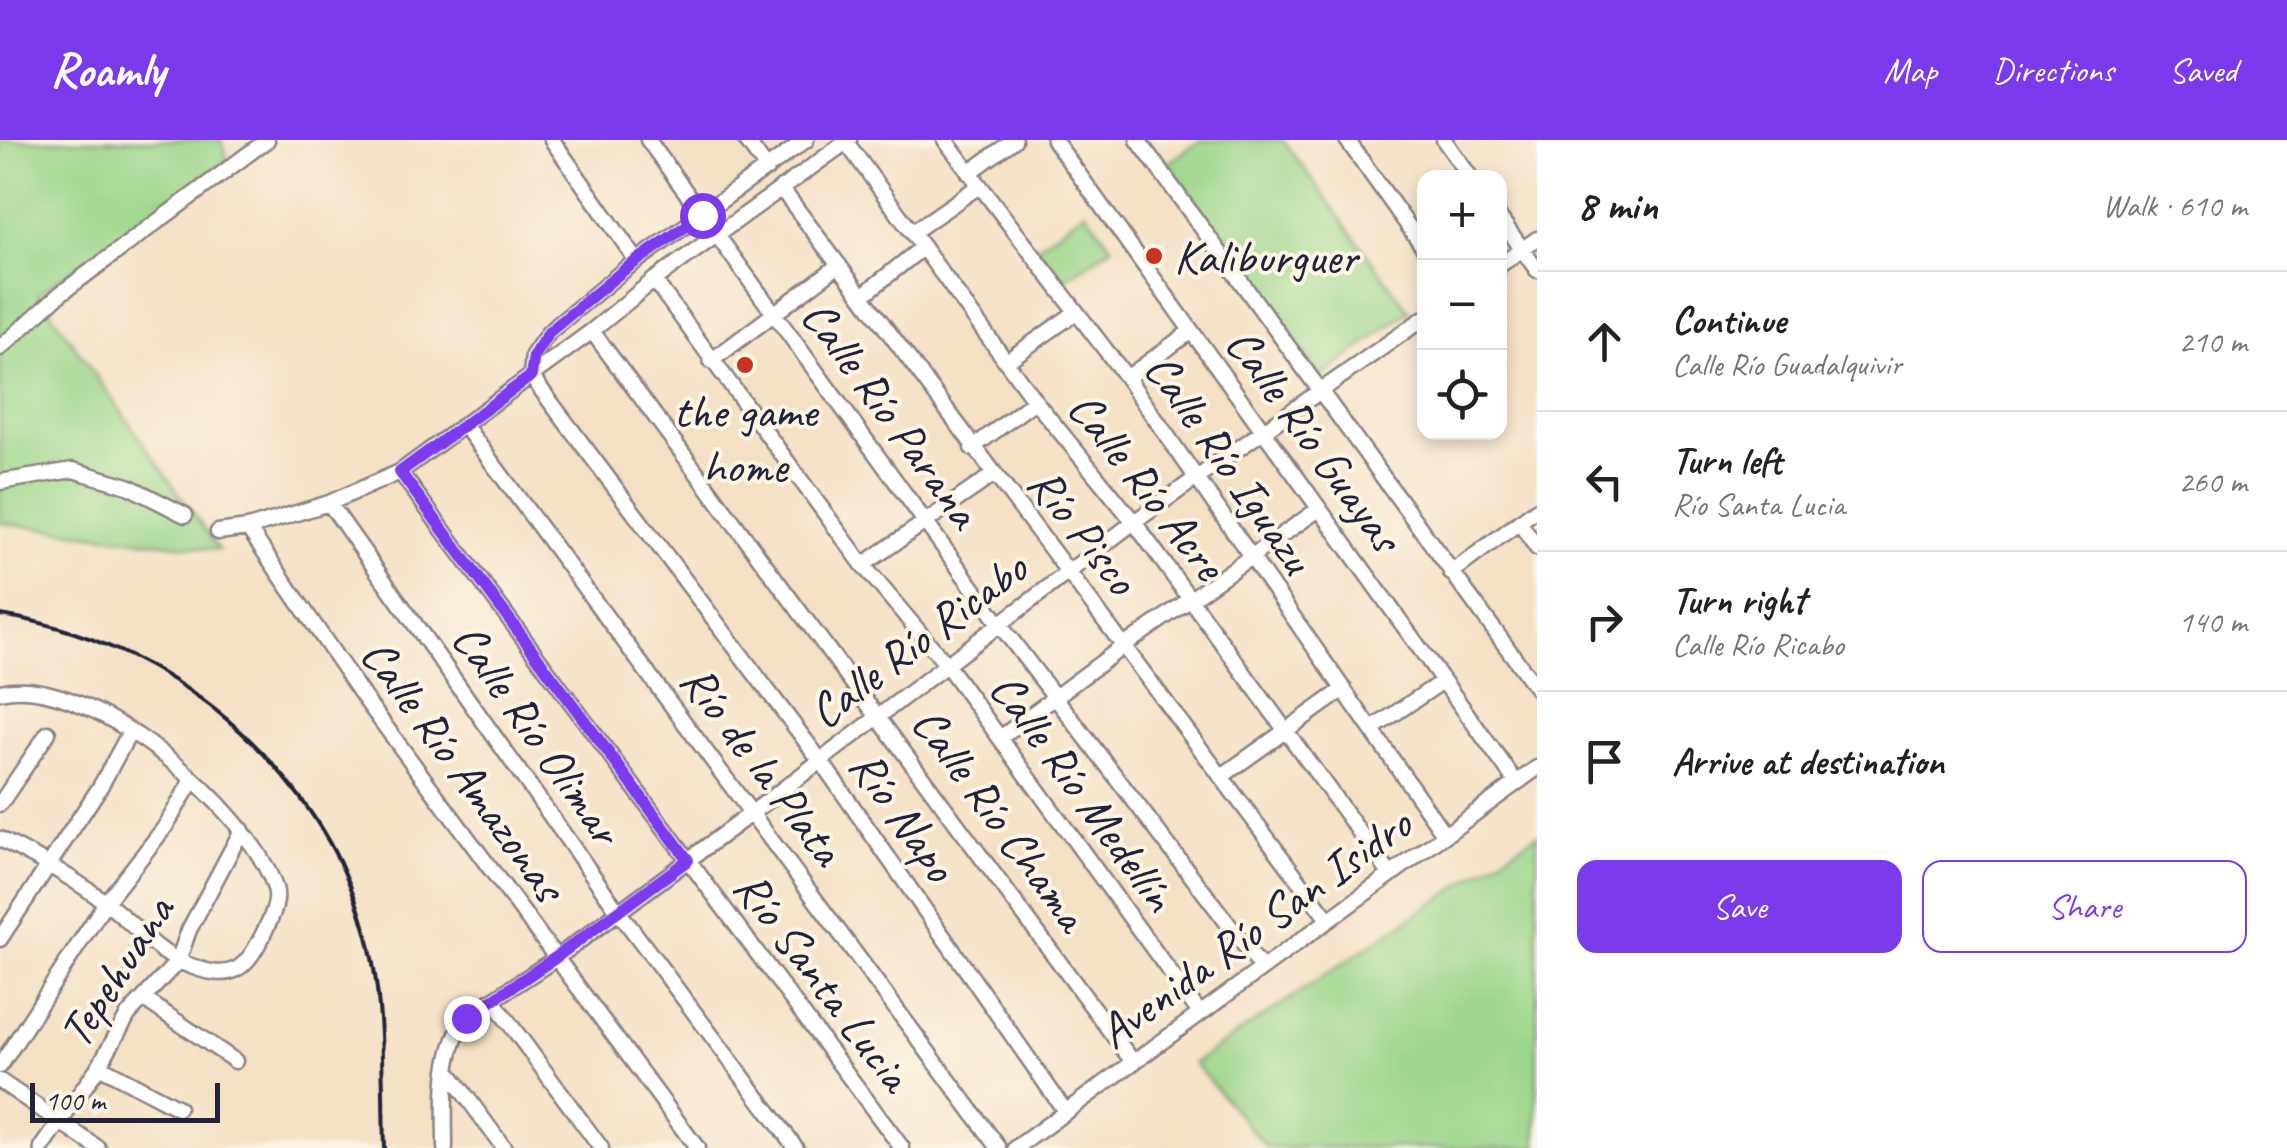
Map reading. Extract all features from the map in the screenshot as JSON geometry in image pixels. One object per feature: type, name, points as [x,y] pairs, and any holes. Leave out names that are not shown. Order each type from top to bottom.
[{"type":"street","points":[[0,348],[60,294],[268,140]]},
{"type":"street","points":[[552,140],[637,261]]},
{"type":"street","name":"Calle Río Parana","points":[[648,140],[1000,625],[1261,966]]},
{"type":"street","points":[[746,140],[767,169]]},
{"type":"street","points":[[531,376],[534,355],[542,340],[637,261],[806,140]]},
{"type":"street","name":"Calle Río Iguazu","points":[[945,140],[1127,378],[1444,834]]},
{"type":"street","points":[[970,172],[1014,140]]},
{"type":"street","name":"Calle Río Guayas","points":[[1054,140],[1516,782]]},
{"type":"street","points":[[1138,140],[1537,690]]},
{"type":"street","points":[[1347,140],[1417,238]]},
{"type":"street","points":[[1444,140],[1465,170]]},
{"type":"street","points":[[218,532],[248,528],[330,504],[400,472],[592,331],[654,280],[847,141]]},
{"type":"street","name":"Calle Río Acre","points":[[847,141],[1035,401],[1134,522],[1390,874]]},
{"type":"street","points":[[913,232],[979,186]]},
{"type":"street","name":"Río Pisco","points":[[781,188],[972,448],[1069,570],[1328,918]]},
{"type":"street","points":[[1507,228],[1537,270]]},
{"type":"street","points":[[1507,260],[1537,239]]},
{"type":"street","points":[[862,296],[923,247]]},
{"type":"street","points":[[711,361],[839,265]]},
{"type":"street","name":"Calle Río Medellín","points":[[654,280],[863,565],[946,664],[1199,1012]]},
{"type":"street","points":[[1008,361],[1075,313]]},
{"type":"street","name":"Calle Río Ricabo","points":[[447,1070],[466,1018],[555,958],[753,812],[1134,522],[1417,323]]},
{"type":"street","name":"Calle Río Chama","points":[[592,331],[1133,1062]]},
{"type":"street","points":[[1127,378],[1190,331]]},
{"type":"street","name":"Río Napo","points":[[531,376],[820,760],[1065,1111]]},
{"type":"street","points":[[972,448],[1035,401]]},
{"type":"street","name":"Río de la Plata","points":[[465,426],[999,1148]]},
{"type":"street","points":[[0,482],[74,470],[128,486],[184,515]]},
{"type":"street","name":"Río Santa Lucia","points":[[400,472],[902,1148]]},
{"type":"street","points":[[863,565],[994,474]]},
{"type":"street","name":"Calle Río Olimar","points":[[330,504],[618,911],[796,1148]]},
{"type":"street","points":[[1000,738],[1319,509]]},
{"type":"street","points":[[1452,572],[1537,509]]},
{"type":"street","points":[[1519,522],[1537,548]]},
{"type":"street","name":"Calle Río Amazonas","points":[[248,528],[365,699],[697,1148]]},
{"type":"street","points":[[1372,729],[1443,681]]},
{"type":"street","points":[[0,692],[30,689],[74,700],[130,732],[193,779],[242,830],[276,889],[276,900],[252,957],[236,970],[211,972],[178,961],[106,902],[48,863],[0,839]]},
{"type":"street","points":[[1222,776],[1344,689]]},
{"type":"street","points":[[0,939],[100,787],[130,732]]},
{"type":"street","points":[[0,804],[48,733]]},
{"type":"street","name":"Avenida Río San Isidro","points":[[1016,1148],[1537,768]]},
{"type":"street","points":[[0,1066],[106,902],[165,827],[193,779]]},
{"type":"street","name":"Tepehuana","points":[[42,1148],[99,1066],[118,1029],[178,961],[189,930],[242,830]]},
{"type":"street","points":[[144,999],[235,1061]]},
{"type":"street","points":[[493,1001],[601,1148]]},
{"type":"street","points":[[99,1066],[178,1108]]},
{"type":"street","points":[[445,1148],[447,1070]]},
{"type":"street","points":[[447,1070],[504,1148]]},
{"type":"street","points":[[0,1080],[98,1148]]},
{"type":"green space","points":[[0,140],[221,140],[228,160],[38,294],[219,550],[0,523]]},
{"type":"green space","points":[[1201,140],[1283,140],[1409,311],[1321,378],[1168,163]]},
{"type":"green space","points":[[1085,211],[1112,247],[1063,281],[1037,247]]},
{"type":"green space","points":[[1537,834],[1537,1148],[1267,1148],[1194,1063]]},
{"type":"railway","points":[[0,615],[61,629],[120,651],[176,682],[228,720],[273,764],[312,815],[343,870],[371,956],[381,1038],[384,1148]]},
{"type":"place","name":"Kaliburguer","points":[[1154,256]]},
{"type":"place","name":"the game home","points":[[745,365]]},
{"type":"route","points":[[466,1018],[688,860],[400,472],[531,376],[534,355],[549,332],[624,270],[702,215]]}]
